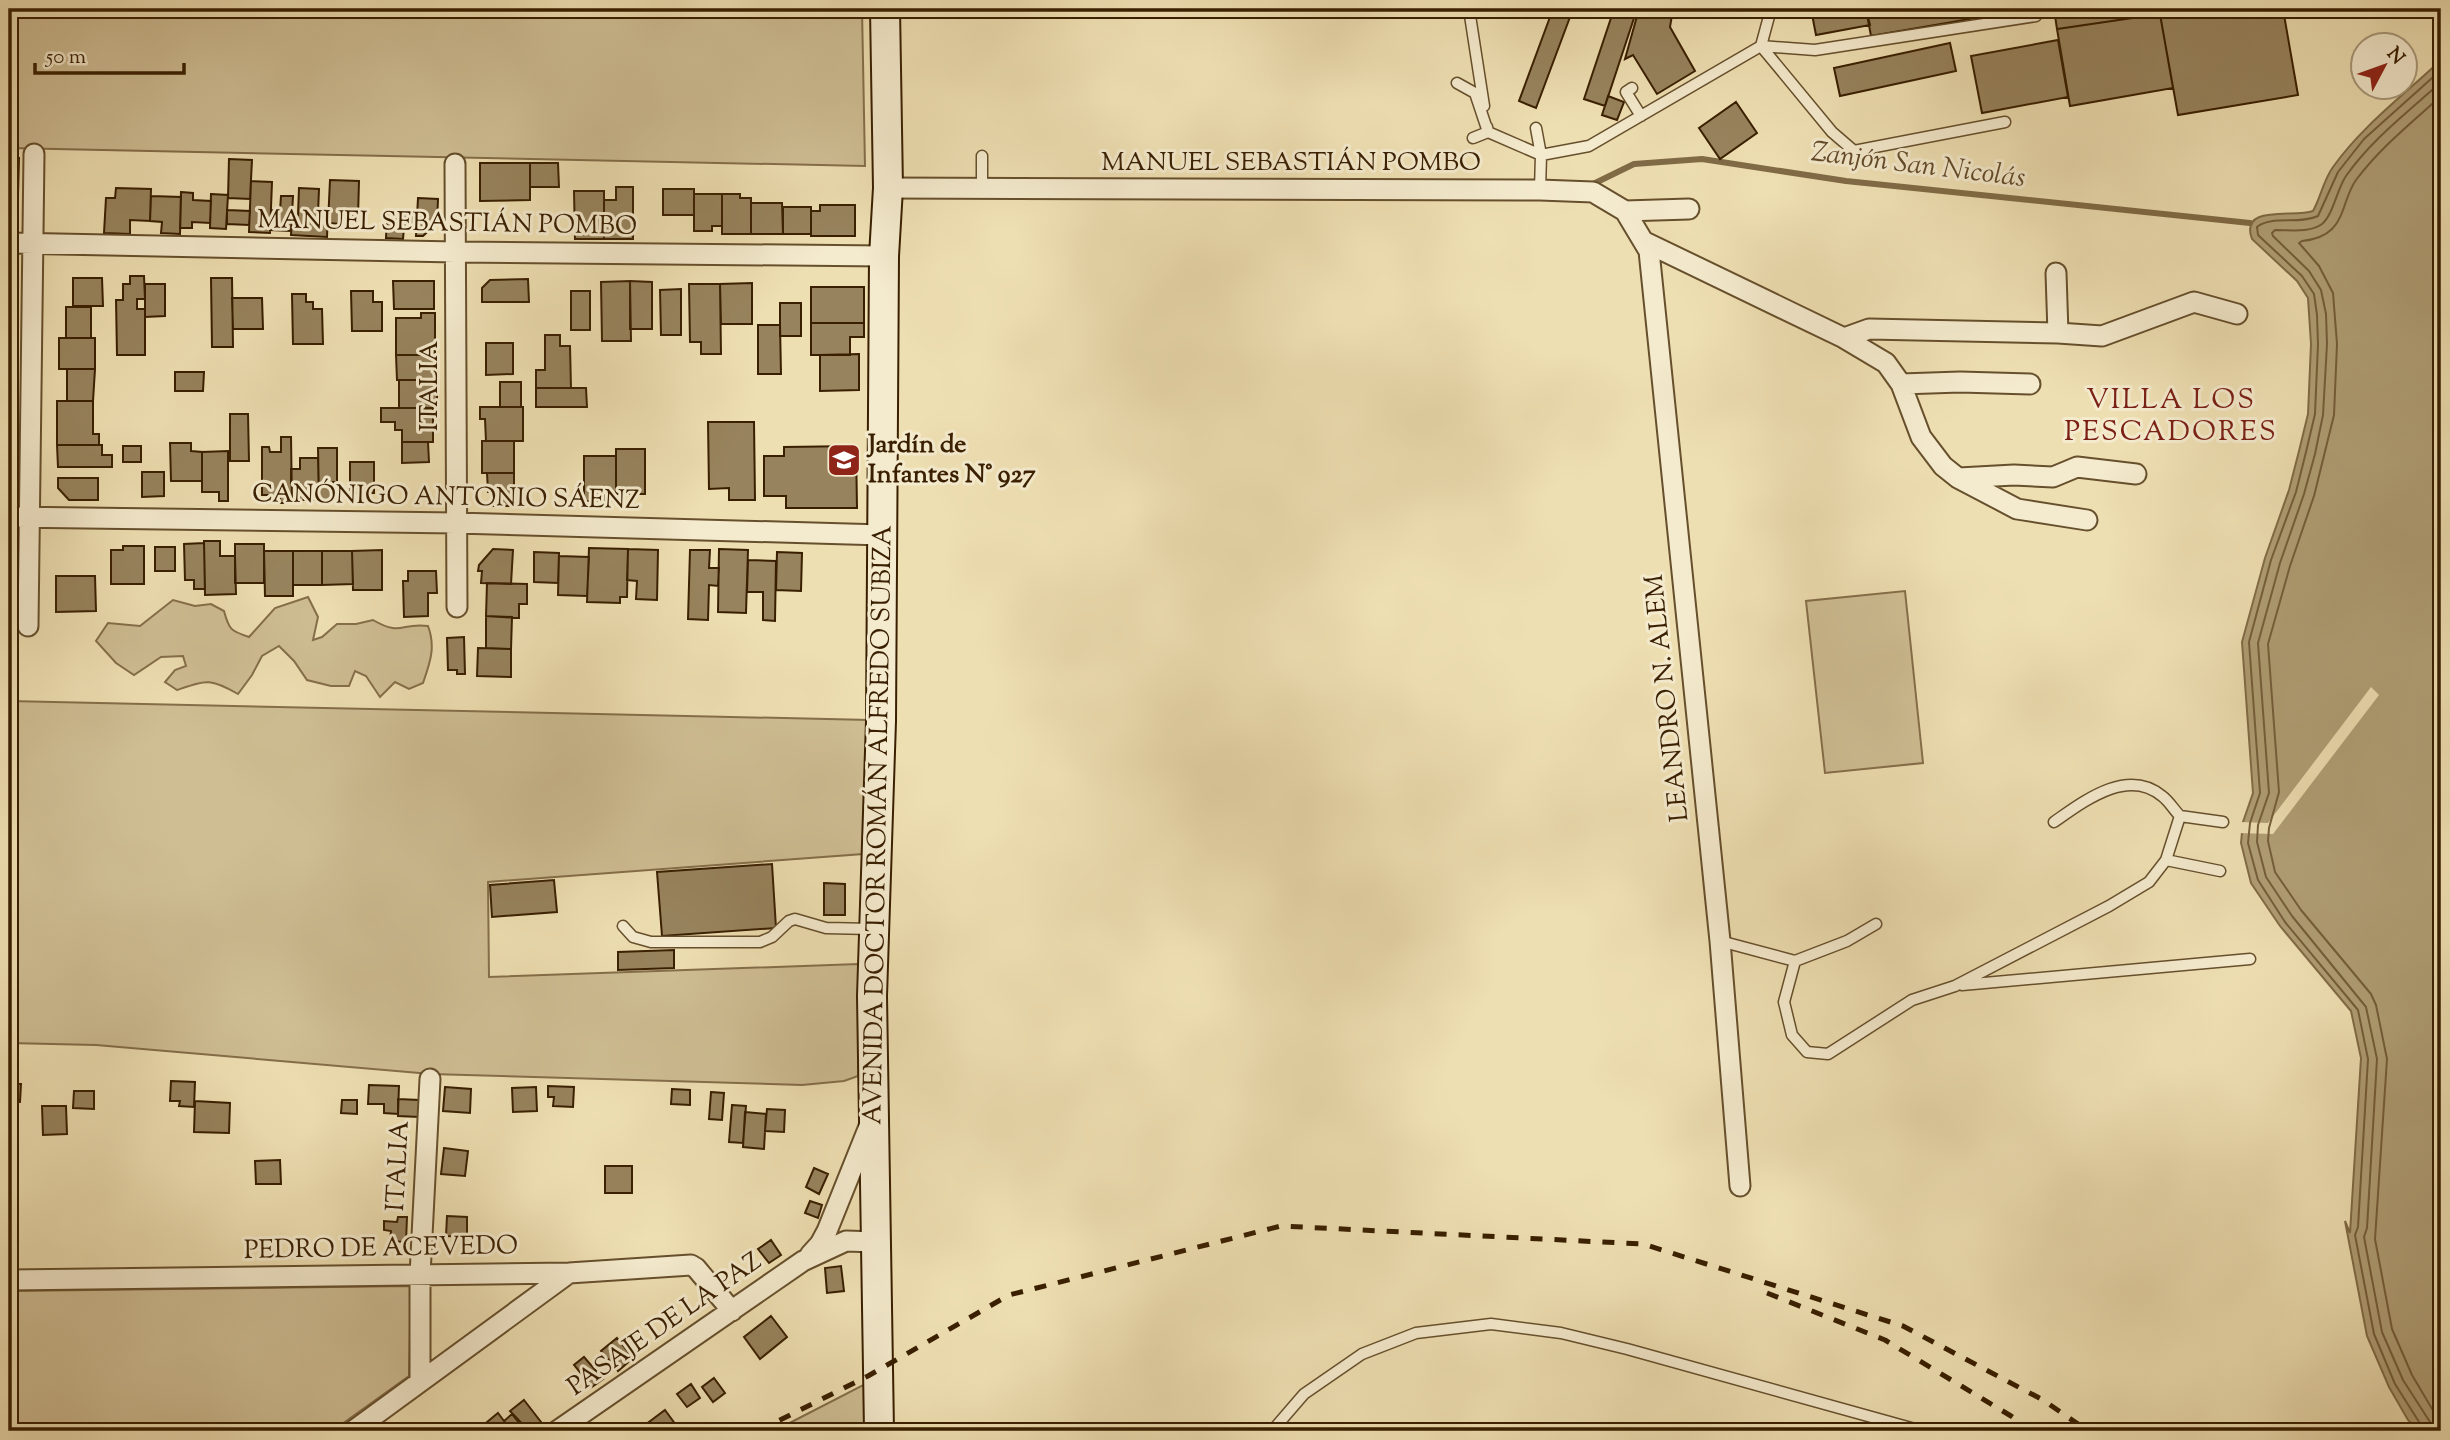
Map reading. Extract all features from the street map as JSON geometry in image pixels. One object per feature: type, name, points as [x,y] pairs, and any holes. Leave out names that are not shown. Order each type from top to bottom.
[{"type":"main road","name":"AVENIDA DOCTOR ROMÁN ALFREDO SUBIZA","points":[[879,1431],[872,1003],[883,535],[884,256],[888,188],[885,9]]},
{"type":"street","points":[[28,626],[34,154]]},
{"type":"street","name":"ITALIA","points":[[456,164],[457,607]]},
{"type":"street","name":"MANUEL SEBASTIÁN POMBO","points":[[888,188],[1540,190],[1593,192],[1625,211]]},
{"type":"street","points":[[1625,211],[1689,209]]},
{"type":"street","name":"LEANDRO N. ALEM","points":[[1625,211],[1649,251],[1720,941],[1740,1186]]},
{"type":"street","points":[[1643,241],[1843,338],[1886,363],[1901,384],[1921,437],[1943,466],[1958,478],[2017,509],[2087,520]]},
{"type":"street","name":"MANUEL SEBASTIÁN POMBO","points":[[9,243],[456,252],[884,256]]},
{"type":"street","points":[[2056,273],[2058,332]]},
{"type":"street","points":[[1843,338],[1869,329],[2058,332],[2102,336],[2194,302],[2237,314]]},
{"type":"street","points":[[1901,384],[2031,384]]},
{"type":"street","points":[[1958,478],[2014,475],[2053,477],[2077,467],[2136,474]]},
{"type":"street","name":"CANÓNIGO ANTONIO SÁENZ","points":[[9,517],[456,523],[883,535]]},
{"type":"street","name":"ITALIA","points":[[420,1381],[420,1275],[430,1079]]},
{"type":"street","name":"PASAJE DE LA PAZ","points":[[557,1431],[803,1261],[820,1244],[874,1113]]},
{"type":"street","name":"PASAJE DE LA PAZ","points":[[803,1261],[846,1241],[876,1242]]},
{"type":"street","name":"PEDRO DE ACEVEDO","points":[[9,1280],[569,1273],[691,1265],[732,1311]]},
{"type":"street","points":[[358,1430],[420,1381],[569,1273]]},
{"type":"lane","points":[[1469,9],[1488,132]]},
{"type":"lane","points":[[1761,46],[1771,9]]},
{"type":"lane","points":[[1473,138],[1488,132],[1541,155],[1589,146],[1761,46],[1815,50],[2036,16]]},
{"type":"lane","points":[[1761,46],[1832,132],[1854,151],[2005,122]]},
{"type":"lane","points":[[1457,83],[1475,93],[1488,132]]},
{"type":"lane","points":[[1632,88],[1626,93],[1641,116]]},
{"type":"lane","points":[[1536,128],[1541,155],[1540,190]]},
{"type":"lane","points":[[982,156],[982,188]]},
{"type":"lane","points":[[2054,822],[2082,802],[2127,784],[2161,795],[2180,816],[2223,822]]},
{"type":"lane","points":[[1795,961],[1784,1002],[1793,1035],[1807,1052],[1828,1054],[1912,1000],[1955,986],[2109,906],[2149,882],[2166,860],[2180,816]]},
{"type":"lane","points":[[2166,860],[2220,871]]},
{"type":"lane","points":[[623,926],[633,937],[652,942],[761,942],[795,919],[826,928],[873,929]]},
{"type":"lane","points":[[1720,941],[1795,961],[1847,942],[1876,924]]},
{"type":"lane","points":[[1955,986],[2250,959]]},
{"type":"lane","points":[[1272,1431],[1304,1394],[1362,1353],[1416,1333],[1492,1324],[1561,1334],[1627,1349],[1922,1431]]},
{"type":"shaded area","points":[[9,9],[862,9],[865,166],[9,148]]},
{"type":"shaded area","points":[[1905,591],[1923,763],[1825,773],[1806,601]]},
{"type":"shaded area","points":[[308,597],[318,617],[313,640],[322,637],[337,624],[373,620],[390,628],[428,626],[432,648],[423,683],[409,689],[395,682],[380,697],[366,676],[355,671],[349,686],[331,686],[307,680],[279,646],[262,656],[238,694],[208,682],[177,690],[165,682],[175,670],[186,666],[183,656],[161,657],[134,675],[116,663],[96,641],[108,623],[140,626],[173,600],[195,606],[211,604],[224,611],[232,629],[249,637],[275,608]]},
{"type":"shaded area","points":[[9,701],[870,720],[863,854],[488,882],[489,977],[858,964],[858,1076],[844,1081],[802,1085],[431,1074],[96,1045],[9,1043]]},
{"type":"shaded area","points":[[411,1286],[409,1376],[342,1424],[212,1427],[197,1431],[9,1431],[9,1291]]},
{"type":"shaded area","points":[[869,1382],[870,1431],[774,1431]]},
{"type":"water","points":[[2441,60],[2441,1431],[2419,1431],[2408,1420],[2389,1387],[2367,1336],[2345,1221],[2350,1233],[2361,1058],[2351,1011],[2280,926],[2251,883],[2241,843],[2243,822],[2253,793],[2242,642],[2265,558],[2289,490],[2308,414],[2311,344],[2308,298],[2297,281],[2252,239],[2250,228],[2253,221],[2270,214],[2313,211],[2330,172],[2371,124],[2395,102],[2418,102],[2418,81]]},
{"type":"pier","points":[[2371,687],[2379,695],[2273,834],[2238,833],[2239,822],[2268,823]]},
{"type":"building","points":[[1553,9],[1573,9],[1536,108],[1519,101]]},
{"type":"building","points":[[1614,9],[1637,9],[1605,106],[1584,99]]},
{"type":"building","points":[[1639,9],[1673,9],[1670,27],[1695,71],[1657,94],[1633,55],[1625,59]]},
{"type":"building","points":[[1811,9],[1866,9],[1870,25],[1816,35]]},
{"type":"building","points":[[1866,9],[1991,9],[1993,15],[1871,36]]},
{"type":"building","points":[[2054,9],[2159,9],[2160,14],[2057,29]]},
{"type":"building","points":[[2159,9],[2283,9],[2298,95],[2178,115]]},
{"type":"building","points":[[2160,14],[2173,88],[2070,106],[2057,29]]},
{"type":"building","points":[[2058,40],[2068,97],[1982,113],[1971,56]]},
{"type":"building","points":[[1950,43],[1956,71],[1840,96],[1834,68]]},
{"type":"building","points":[[1608,96],[1624,102],[1617,120],[1602,115]]},
{"type":"building","points":[[1736,102],[1757,133],[1720,159],[1699,128]]},
{"type":"building","points":[[9,158],[19,158],[18,195],[9,195]]},
{"type":"building","points":[[229,159],[252,160],[250,199],[228,198]]},
{"type":"building","points":[[480,163],[530,163],[530,200],[480,201]]},
{"type":"building","points":[[530,163],[558,163],[559,187],[530,187]]},
{"type":"building","points":[[330,180],[359,181],[358,218],[341,218],[341,224],[328,223]]},
{"type":"building","points":[[251,181],[272,182],[270,233],[249,232]]},
{"type":"building","points":[[616,187],[633,187],[633,239],[604,239],[604,200],[616,200]]},
{"type":"building","points":[[116,188],[151,189],[150,221],[130,220],[130,234],[104,233],[106,198],[115,198]]},
{"type":"building","points":[[299,188],[319,189],[318,214],[328,215],[327,237],[291,235],[292,214],[298,215]]},
{"type":"building","points":[[663,189],[694,189],[694,215],[663,215]]},
{"type":"building","points":[[574,191],[604,191],[604,239],[575,239]]},
{"type":"building","points":[[181,192],[193,193],[193,200],[211,201],[210,223],[192,222],[192,228],[180,228]]},
{"type":"building","points":[[211,194],[228,195],[226,229],[210,228]]},
{"type":"building","points":[[694,194],[722,194],[722,226],[712,226],[712,231],[694,231]]},
{"type":"building","points":[[722,194],[740,194],[740,198],[751,198],[751,234],[722,234]]},
{"type":"building","points":[[9,195],[18,195],[16,232],[9,231]]},
{"type":"building","points":[[151,196],[181,197],[180,234],[161,233],[162,222],[150,221]]},
{"type":"building","points":[[281,196],[293,196],[291,231],[270,230],[271,210],[280,211]]},
{"type":"building","points":[[418,198],[438,199],[437,223],[423,236],[416,236]]},
{"type":"building","points":[[751,203],[782,203],[783,234],[751,234]]},
{"type":"building","points":[[820,205],[855,205],[855,236],[811,236],[811,211],[820,211]]},
{"type":"building","points":[[783,207],[811,207],[811,234],[783,234]]},
{"type":"building","points":[[227,210],[250,211],[249,225],[227,224]]},
{"type":"building","points":[[387,215],[417,216],[416,229],[404,228],[403,239],[386,238]]},
{"type":"building","points":[[130,276],[144,276],[145,299],[137,299],[137,309],[145,309],[145,355],[117,355],[116,300],[123,300],[123,284],[130,284]]},
{"type":"building","points":[[73,278],[102,278],[103,306],[73,306]]},
{"type":"building","points":[[211,278],[232,278],[233,347],[212,347]]},
{"type":"building","points":[[528,279],[529,302],[482,302],[482,288],[490,280]]},
{"type":"building","points":[[393,281],[434,281],[434,309],[394,309]]},
{"type":"building","points":[[630,281],[652,282],[652,329],[630,329]]},
{"type":"building","points":[[630,281],[631,341],[602,341],[601,282]]},
{"type":"building","points":[[752,283],[752,324],[721,324],[720,284]]},
{"type":"building","points":[[145,284],[165,284],[165,316],[145,317]]},
{"type":"building","points":[[689,284],[720,284],[721,354],[701,354],[701,342],[690,342]]},
{"type":"building","points":[[811,287],[864,287],[864,323],[811,323]]},
{"type":"building","points":[[681,289],[681,335],[661,335],[660,290]]},
{"type":"building","points":[[351,291],[373,291],[373,302],[382,302],[382,331],[352,331]]},
{"type":"building","points":[[571,291],[590,291],[590,330],[571,330]]},
{"type":"building","points":[[292,294],[306,294],[306,302],[313,302],[313,309],[322,309],[323,344],[293,344]]},
{"type":"building","points":[[232,298],[262,298],[263,329],[233,329]]},
{"type":"building","points":[[780,303],[801,303],[801,336],[780,336]]},
{"type":"building","points":[[66,307],[91,307],[91,338],[66,338]]},
{"type":"building","points":[[421,313],[435,313],[435,355],[396,355],[396,318],[421,318]]},
{"type":"building","points":[[811,323],[864,323],[864,337],[850,337],[850,355],[811,355]]},
{"type":"building","points":[[758,325],[780,325],[781,374],[758,374]]},
{"type":"building","points":[[545,335],[560,335],[560,346],[570,346],[571,388],[536,388],[536,370],[545,370]]},
{"type":"building","points":[[59,338],[95,338],[95,369],[59,369]]},
{"type":"building","points":[[486,343],[513,343],[513,374],[486,375]]},
{"type":"building","points":[[859,354],[859,390],[820,391],[820,355]]},
{"type":"building","points":[[396,355],[437,355],[437,380],[397,380]]},
{"type":"building","points":[[67,369],[95,369],[93,401],[67,401]]},
{"type":"building","points":[[175,372],[204,372],[203,391],[175,391]]},
{"type":"building","points":[[399,380],[437,380],[437,408],[399,408]]},
{"type":"building","points":[[500,382],[521,382],[521,407],[500,407]]},
{"type":"building","points":[[536,388],[586,388],[587,407],[536,407]]},
{"type":"building","points":[[57,401],[93,401],[93,434],[99,434],[99,445],[57,445]]},
{"type":"building","points":[[480,407],[523,407],[523,441],[486,441],[485,419],[480,419]]},
{"type":"building","points":[[381,408],[433,408],[433,442],[402,442],[402,430],[395,430],[395,422],[381,422]]},
{"type":"building","points":[[230,414],[248,414],[249,461],[230,461]]},
{"type":"building","points":[[708,422],[754,422],[755,500],[729,500],[729,488],[709,489]]},
{"type":"building","points":[[281,437],[291,437],[292,503],[280,503],[280,495],[262,495],[262,447],[269,447],[270,452],[281,452]]},
{"type":"building","points":[[482,441],[514,441],[514,473],[482,473]]},
{"type":"building","points":[[402,442],[428,442],[429,462],[402,463]]},
{"type":"building","points":[[170,443],[191,443],[191,451],[202,452],[202,481],[171,481]]},
{"type":"building","points":[[57,445],[102,445],[102,455],[112,455],[112,467],[58,467]]},
{"type":"building","points":[[123,446],[141,446],[141,462],[123,462]]},
{"type":"building","points":[[856,446],[857,508],[786,508],[786,496],[764,496],[764,456],[784,456],[784,447]]},
{"type":"building","points":[[318,448],[337,448],[337,482],[333,482],[333,500],[319,500]]},
{"type":"building","points":[[616,449],[645,449],[645,494],[616,494]]},
{"type":"building","points":[[228,451],[228,501],[219,501],[219,492],[202,492],[202,452]]},
{"type":"building","points":[[584,456],[616,456],[616,501],[584,501]]},
{"type":"building","points":[[300,458],[318,458],[319,500],[300,500],[300,483],[291,483],[291,469],[300,469]]},
{"type":"building","points":[[350,462],[374,462],[374,493],[350,493]]},
{"type":"building","points":[[142,472],[164,472],[164,496],[142,497]]},
{"type":"building","points":[[487,473],[514,473],[514,506],[492,506]]},
{"type":"building","points":[[58,478],[98,478],[98,500],[69,500],[58,488]]},
{"type":"building","points":[[204,541],[220,541],[220,556],[235,556],[236,594],[205,595]]},
{"type":"building","points":[[204,543],[205,589],[194,589],[194,580],[185,580],[184,544]]},
{"type":"building","points":[[235,544],[264,544],[264,583],[235,583]]},
{"type":"building","points":[[123,546],[144,546],[144,584],[111,584],[111,550],[123,550]]},
{"type":"building","points":[[155,547],[175,547],[175,571],[155,571]]},
{"type":"building","points":[[589,548],[628,549],[627,597],[620,597],[620,603],[587,602]]},
{"type":"building","points":[[493,549],[513,550],[511,584],[481,583],[482,571],[478,571],[479,565]]},
{"type":"building","points":[[628,549],[658,550],[657,600],[636,599],[637,581],[627,580]]},
{"type":"building","points":[[719,549],[748,550],[746,613],[718,612]]},
{"type":"building","points":[[382,550],[382,590],[353,590],[352,551]]},
{"type":"building","points":[[690,550],[710,550],[709,568],[719,568],[718,586],[709,585],[708,620],[688,619]]},
{"type":"building","points":[[264,551],[293,551],[293,596],[265,596]]},
{"type":"building","points":[[293,551],[322,551],[322,585],[293,585]]},
{"type":"building","points":[[322,551],[352,551],[353,584],[322,585]]},
{"type":"building","points":[[534,552],[559,553],[558,583],[534,582]]},
{"type":"building","points":[[777,552],[802,553],[801,591],[776,590]]},
{"type":"building","points":[[559,556],[589,557],[587,596],[558,595]]},
{"type":"building","points":[[748,560],[776,561],[775,621],[763,620],[763,592],[747,592]]},
{"type":"building","points":[[408,571],[436,571],[437,593],[428,593],[428,616],[404,617],[403,581],[408,581]]},
{"type":"building","points":[[56,576],[95,576],[96,611],[56,612]]},
{"type":"building","points":[[487,583],[527,584],[527,604],[519,604],[519,618],[486,616]]},
{"type":"building","points":[[486,616],[512,617],[511,649],[486,648]]},
{"type":"building","points":[[464,637],[465,674],[457,674],[457,670],[448,670],[447,638]]},
{"type":"building","points":[[478,648],[511,649],[511,677],[477,676]]},
{"type":"building","points":[[772,864],[776,928],[662,936],[657,872]]},
{"type":"building","points":[[554,880],[557,912],[492,917],[490,885]]},
{"type":"building","points":[[824,883],[845,884],[845,915],[824,915]]},
{"type":"building","points":[[674,950],[674,968],[618,970],[618,952]]},
{"type":"building","points":[[171,1081],[195,1082],[194,1107],[179,1106],[180,1101],[170,1101]]},
{"type":"building","points":[[9,1084],[21,1084],[20,1102],[9,1101]]},
{"type":"building","points":[[369,1085],[399,1086],[398,1114],[384,1113],[384,1104],[368,1104]]},
{"type":"building","points":[[548,1086],[574,1087],[573,1107],[553,1106],[554,1097],[548,1097]]},
{"type":"building","points":[[445,1087],[471,1089],[470,1113],[443,1111]]},
{"type":"building","points":[[536,1087],[537,1111],[513,1112],[512,1088]]},
{"type":"building","points":[[672,1089],[690,1090],[690,1105],[671,1104]]},
{"type":"building","points":[[74,1091],[94,1091],[94,1109],[73,1108]]},
{"type":"building","points":[[711,1092],[724,1093],[722,1120],[709,1119]]},
{"type":"building","points":[[398,1099],[419,1100],[419,1117],[398,1116]]},
{"type":"building","points":[[342,1100],[357,1100],[357,1114],[341,1113]]},
{"type":"building","points":[[195,1101],[230,1103],[229,1133],[194,1132]]},
{"type":"building","points":[[732,1105],[746,1106],[743,1143],[729,1142]]},
{"type":"building","points":[[42,1106],[66,1106],[67,1134],[43,1135]]},
{"type":"building","points":[[767,1109],[785,1110],[784,1132],[765,1131]]},
{"type":"building","points":[[745,1112],[766,1114],[764,1149],[743,1147]]},
{"type":"building","points":[[444,1148],[468,1151],[465,1176],[441,1174]]},
{"type":"building","points":[[280,1160],[281,1184],[256,1184],[255,1161]]},
{"type":"building","points":[[605,1166],[632,1166],[632,1193],[605,1193]]},
{"type":"building","points":[[814,1168],[828,1174],[819,1194],[806,1187]]},
{"type":"building","points":[[810,1201],[822,1205],[818,1218],[805,1213]]},
{"type":"building","points":[[447,1216],[467,1217],[467,1237],[446,1236]]},
{"type":"building","points":[[398,1217],[407,1217],[406,1242],[390,1241],[391,1231],[384,1230],[384,1221],[397,1222]]},
{"type":"building","points":[[771,1240],[781,1255],[769,1263],[758,1249]]},
{"type":"building","points":[[841,1266],[844,1291],[827,1293],[825,1268]]},
{"type":"building","points":[[771,1316],[787,1337],[760,1359],[744,1337]]},
{"type":"building","points":[[617,1338],[633,1358],[618,1371],[601,1351]]},
{"type":"building","points":[[584,1357],[603,1379],[592,1387],[574,1365]]},
{"type":"building","points":[[714,1378],[725,1393],[713,1402],[702,1387]]},
{"type":"building","points":[[691,1384],[700,1398],[687,1407],[677,1394]]},
{"type":"building","points":[[524,1400],[541,1422],[529,1431],[510,1411]]},
{"type":"building","points":[[665,1410],[676,1425],[668,1431],[637,1431]]},
{"type":"building","points":[[498,1413],[512,1431],[495,1431],[487,1422]]},
{"type":"building","points":[[512,1414],[526,1431],[512,1431],[504,1421]]},
{"type":"waterway","name":"Zanjón San Nicolás","points":[[1589,186],[1634,164],[1702,159],[1846,181],[2250,223]]},
{"type":"railway","points":[[758,1431],[868,1376],[1009,1295],[1281,1226],[1643,1244],[1903,1326],[2043,1400],[2088,1431]]},
{"type":"railway","points":[[1767,1293],[1885,1340],[2011,1416],[2031,1431]]},
{"type":"place","name":"Jardín de Infantes N° 927","points":[[844,460]]},
{"type":"district","name":"VILLA LOS PESCADORES","points":[[2171,417]]}]
